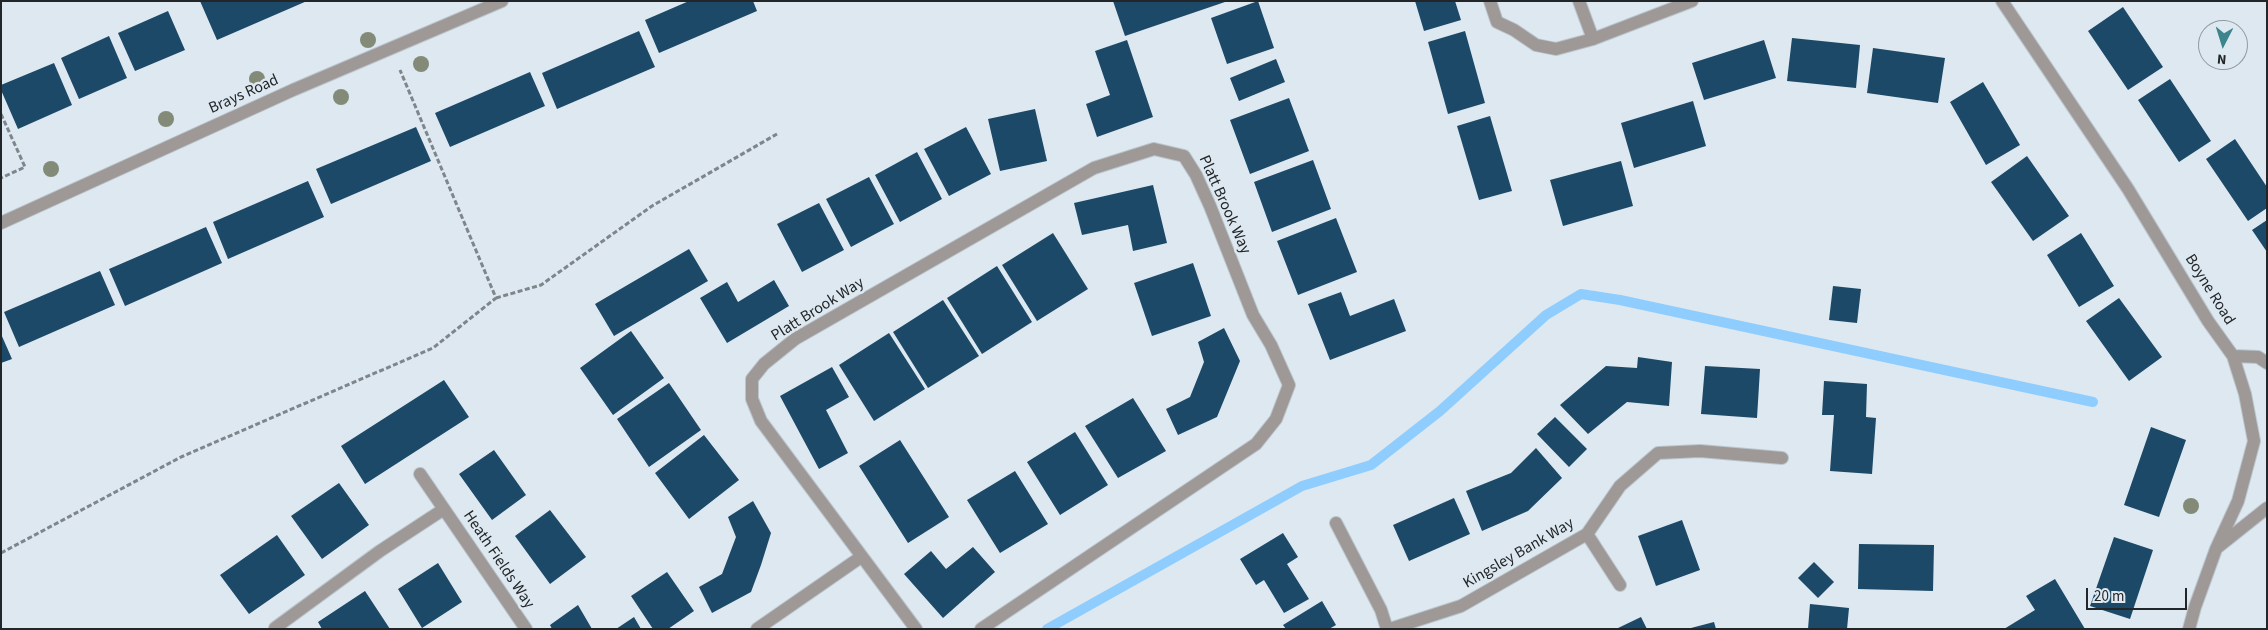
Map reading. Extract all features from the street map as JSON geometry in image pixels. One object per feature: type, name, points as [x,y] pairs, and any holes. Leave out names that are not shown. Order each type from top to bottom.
[{"type":"street","name":"Brays Road","points":[[1,223],[284,94],[502,1]]},
{"type":"street","points":[[1490,1],[1497,22],[1514,30],[1536,45],[1556,49],[1593,39],[1692,1]]},
{"type":"street","points":[[1579,1],[1593,39]]},
{"type":"street","name":"Boyne Road","points":[[2002,1],[2128,189],[2208,321],[2233,356],[2245,394],[2254,442],[2238,501],[2216,549],[2195,607],[2190,629]]},
{"type":"street","name":"Platt Brook Way","points":[[916,629],[761,421],[752,399],[752,379],[764,364],[795,339],[1094,168],[1154,149],[1184,156],[1196,175],[1210,206],[1253,315],[1271,345],[1289,385],[1276,419],[1256,444],[981,629]]},
{"type":"street","points":[[2233,356],[2258,357],[2267,363]]},
{"type":"street","name":"Kingsley Bank Way","points":[[1388,629],[1461,606],[1587,534],[1620,486],[1658,453],[1700,451],[1782,458]]},
{"type":"street","name":"Heath Fields Way","points":[[420,474],[526,629]]},
{"type":"street","points":[[2216,549],[2267,508]]},
{"type":"street","name":"Heath Fields Way","points":[[275,628],[380,551],[444,509]]},
{"type":"street","points":[[1336,523],[1381,610],[1388,629]]},
{"type":"street","points":[[1587,534],[1620,585]]},
{"type":"street","points":[[757,629],[861,556]]},
{"type":"path","points":[[391,48],[496,298]]},
{"type":"path","points":[[1,114],[25,167],[1,178]]},
{"type":"path","points":[[1,553],[181,457],[433,348],[496,298],[541,286],[652,206],[778,134]]},
{"type":"building","points":[[200,1],[307,1],[217,40]]},
{"type":"building","points":[[689,1],[753,1],[757,11],[659,53],[645,20]]},
{"type":"building","points":[[1113,1],[1225,1],[1225,2],[1125,36]]},
{"type":"building","points":[[1258,1],[1274,48],[1227,64],[1211,18]]},
{"type":"building","points":[[1415,1],[1455,1],[1461,20],[1424,31]]},
{"type":"building","points":[[2123,7],[2163,67],[2128,90],[2088,31]]},
{"type":"building","points":[[168,11],[185,50],[135,71],[118,33]]},
{"type":"building","points":[[639,31],[655,67],[557,109],[542,73]]},
{"type":"building","points":[[1465,31],[1485,103],[1448,114],[1428,42]]},
{"type":"building","points":[[109,36],[127,78],[79,99],[61,58]]},
{"type":"building","points":[[1792,38],[1860,45],[1856,88],[1787,81]]},
{"type":"building","points":[[1127,40],[1153,117],[1097,137],[1086,104],[1110,95],[1095,51]]},
{"type":"building","points":[[1764,40],[1776,78],[1704,100],[1692,63]]},
{"type":"building","points":[[1873,48],[1945,58],[1938,103],[1867,93]]},
{"type":"building","points":[[1276,59],[1285,82],[1239,101],[1230,78]]},
{"type":"building","points":[[54,63],[72,105],[18,129],[1,90],[1,85]]},
{"type":"building","points":[[530,72],[545,106],[450,147],[435,113]]},
{"type":"building","points":[[2170,79],[2211,141],[2179,162],[2138,100]]},
{"type":"building","points":[[1983,82],[2020,145],[1986,165],[1950,102]]},
{"type":"building","points":[[1289,98],[1309,151],[1250,174],[1230,120]]},
{"type":"building","points":[[1693,101],[1706,146],[1634,168],[1621,123]]},
{"type":"building","points":[[1035,109],[1047,161],[1000,171],[988,119]]},
{"type":"building","points":[[1490,116],[1512,191],[1479,200],[1457,126]]},
{"type":"building","points":[[416,127],[431,161],[331,204],[316,169]]},
{"type":"building","points":[[966,127],[991,174],[949,196],[924,149]]},
{"type":"building","points":[[2235,139],[2267,187],[2267,208],[2248,221],[2206,159]]},
{"type":"building","points":[[917,152],[942,199],[900,222],[875,175]]},
{"type":"building","points":[[2027,156],[2069,216],[2033,241],[1991,182]]},
{"type":"building","points":[[1313,160],[1331,209],[1272,232],[1254,182]]},
{"type":"building","points":[[1621,161],[1633,206],[1563,226],[1550,180]]},
{"type":"building","points":[[869,177],[894,224],[851,247],[826,199]]},
{"type":"building","points":[[308,181],[324,217],[228,259],[213,222]]},
{"type":"building","points":[[1153,185],[1167,243],[1133,251],[1128,225],[1082,235],[1074,203]]},
{"type":"building","points":[[819,203],[844,250],[802,272],[777,224]]},
{"type":"building","points":[[1336,218],[1357,272],[1298,295],[1277,241]]},
{"type":"building","points":[[2267,220],[2267,252],[2252,230]]},
{"type":"building","points":[[206,227],[222,263],[125,306],[109,269]]},
{"type":"building","points":[[1053,233],[1088,289],[1037,321],[1002,265]]},
{"type":"building","points":[[2081,233],[2114,286],[2079,307],[2047,255]]},
{"type":"building","points":[[689,249],[708,281],[614,336],[595,304]]},
{"type":"building","points":[[1193,263],[1211,316],[1152,336],[1134,283]]},
{"type":"building","points":[[997,266],[1032,322],[982,354],[947,298]]},
{"type":"building","points":[[100,271],[115,305],[19,347],[4,312]]},
{"type":"building","points":[[774,280],[789,306],[727,343],[700,298],[727,282],[738,302]]},
{"type":"building","points":[[1833,286],[1861,289],[1857,323],[1829,320]]},
{"type":"building","points":[[1341,292],[1350,316],[1394,299],[1406,331],[1330,360],[1308,304]]},
{"type":"building","points":[[2119,298],[2162,357],[2129,381],[2086,321]]},
{"type":"building","points":[[943,300],[979,356],[928,388],[893,332]]},
{"type":"building","points":[[1224,328],[1240,361],[1217,417],[1178,435],[1166,409],[1190,397],[1204,362],[1198,342]]},
{"type":"building","points":[[631,331],[664,378],[613,415],[580,368]]},
{"type":"building","points":[[889,333],[925,389],[874,421],[839,365]]},
{"type":"building","points":[[1,334],[12,359],[1,363]]},
{"type":"building","points":[[1638,357],[1672,362],[1669,406],[1627,402],[1588,434],[1560,405],[1606,366],[1637,368]]},
{"type":"building","points":[[1705,366],[1760,369],[1757,418],[1701,414]]},
{"type":"building","points":[[832,367],[849,397],[826,410],[848,453],[819,469],[780,396]]},
{"type":"building","points":[[444,380],[469,417],[365,484],[341,446]]},
{"type":"building","points":[[1824,381],[1867,384],[1866,417],[1876,418],[1872,474],[1830,471],[1834,415],[1822,415]]},
{"type":"building","points":[[669,383],[701,430],[649,467],[617,419]]},
{"type":"building","points":[[1133,398],[1166,451],[1118,478],[1085,426]]},
{"type":"building","points":[[1555,417],[1587,449],[1569,467],[1537,434]]},
{"type":"building","points":[[2151,427],[2186,440],[2159,517],[2124,505]]},
{"type":"building","points":[[1075,432],[1108,485],[1060,515],[1027,462]]},
{"type":"building","points":[[704,435],[739,480],[689,519],[655,473]]},
{"type":"building","points":[[900,440],[949,517],[908,543],[859,466]]},
{"type":"building","points":[[1536,448],[1562,478],[1528,511],[1482,531],[1466,491],[1511,473]]},
{"type":"building","points":[[494,450],[526,495],[492,520],[459,474]]},
{"type":"building","points":[[1015,471],[1048,524],[1000,553],[967,500]]},
{"type":"building","points":[[339,483],[369,525],[322,559],[291,516]]},
{"type":"building","points":[[1454,498],[1470,534],[1409,561],[1393,525]]},
{"type":"building","points":[[753,501],[771,533],[761,565],[751,592],[712,613],[699,587],[722,574],[736,537],[728,517]]},
{"type":"building","points":[[550,510],[586,557],[550,584],[515,536]]},
{"type":"building","points":[[1682,520],[1700,570],[1656,586],[1638,536]]},
{"type":"building","points":[[1283,533],[1298,557],[1287,564],[1309,599],[1284,613],[1264,580],[1256,585],[1240,559]]},
{"type":"building","points":[[277,535],[305,575],[249,614],[220,575]]},
{"type":"building","points":[[2114,537],[2153,550],[2130,619],[2090,606]]},
{"type":"building","points":[[1859,544],[1934,545],[1933,591],[1858,589]]},
{"type":"building","points":[[973,547],[995,572],[943,618],[904,574],[931,551],[946,569]]},
{"type":"building","points":[[1814,562],[1834,582],[1818,598],[1798,578]]},
{"type":"building","points":[[438,563],[462,602],[422,628],[398,589]]},
{"type":"building","points":[[667,572],[694,611],[668,629],[653,629],[631,596]]},
{"type":"building","points":[[2055,579],[2085,629],[2004,629],[2035,610],[2026,596]]},
{"type":"building","points":[[365,591],[390,629],[322,629],[318,622]]},
{"type":"building","points":[[1322,601],[1336,625],[1329,629],[1286,629],[1283,625]]},
{"type":"building","points":[[1810,604],[1849,608],[1847,629],[1808,629]]},
{"type":"building","points":[[578,605],[592,629],[552,629],[550,625]]},
{"type":"building","points":[[634,617],[641,629],[616,629]]},
{"type":"building","points":[[1641,617],[1647,629],[1616,629]]},
{"type":"building","points":[[1714,622],[1716,629],[1691,629],[1691,628]]},
{"type":"waterway","points":[[1047,629],[1302,486],[1371,465],[1440,411],[1546,315],[1581,294],[1620,300],[2093,402]]}]
